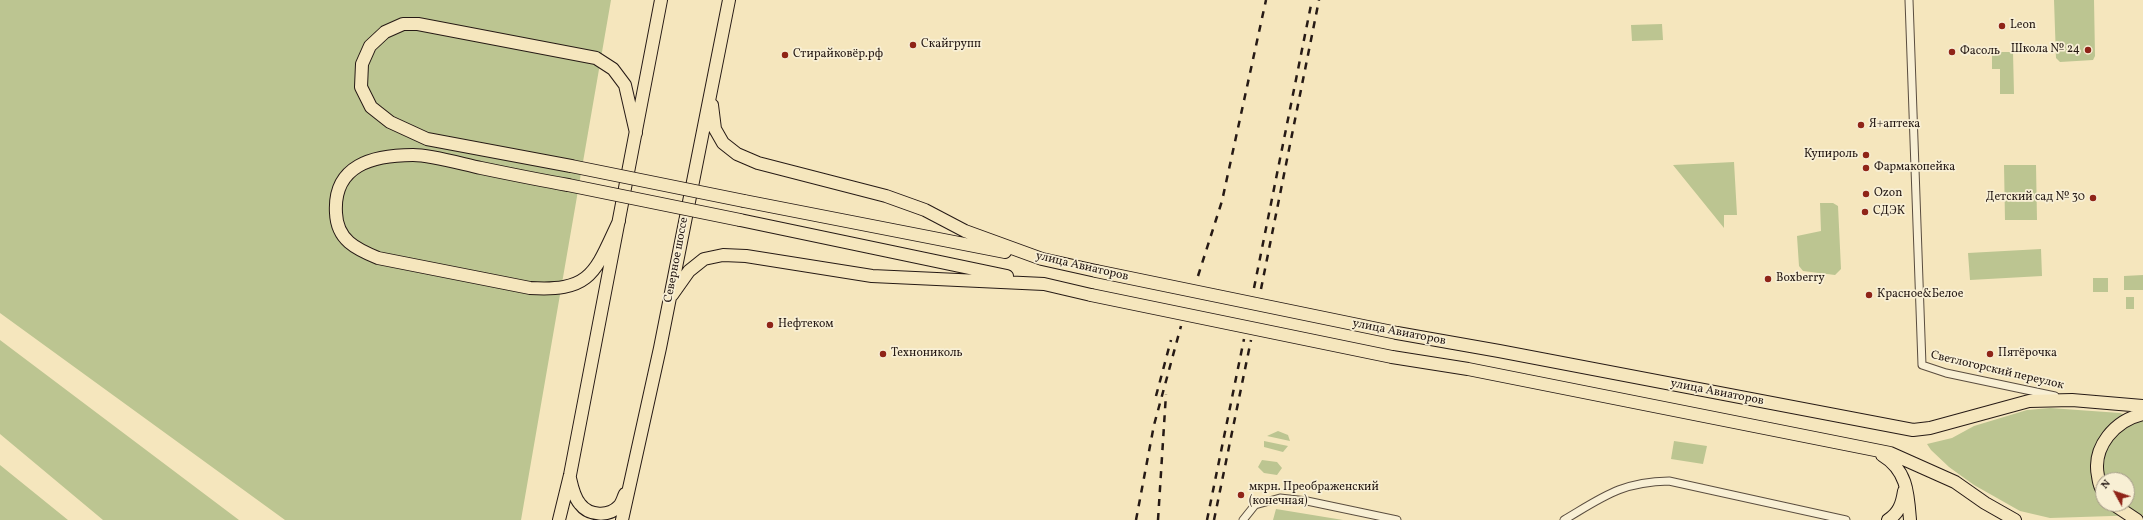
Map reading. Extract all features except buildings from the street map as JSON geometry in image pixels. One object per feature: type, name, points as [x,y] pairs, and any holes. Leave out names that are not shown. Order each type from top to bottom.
[{"type":"main road","points":[[559,520],[570,475],[620,222],[661,0]]},
{"type":"main road","name":"Северное шоссе","points":[[622,520],[669,300],[729,0]]},
{"type":"main road","points":[[636,132],[625,86],[614,69],[596,58],[418,24],[403,24],[385,32],[370,46],[362,64],[361,87],[371,107],[390,122],[427,139],[1042,259]]},
{"type":"main road","name":"улица Авиаторов","points":[[711,94],[715,129],[723,143],[737,154],[758,163],[886,196],[925,210],[965,231],[1042,259],[1096,271],[1397,334],[1500,351],[1914,430],[1930,428],[2029,401],[2072,400],[2143,406]]},
{"type":"main road","points":[[620,222],[597,266],[586,279],[571,286],[550,289],[530,288],[378,258],[356,249],[344,237],[336,221],[335,200],[342,180],[357,166],[375,159],[414,155],[740,220],[1044,284]]},
{"type":"main road","name":"улица Авиаторов","points":[[669,300],[689,271],[704,259],[723,255],[746,256],[872,276],[1044,284],[1392,357],[1468,369],[1872,449],[1910,460],[1955,482],[1985,503],[2015,520]]},
{"type":"main road","points":[[2097,472],[2096,466],[2101,445],[2118,425],[2143,414]]},
{"type":"main road","points":[[1872,449],[1894,463],[1903,474],[1909,493],[1910,520]]},
{"type":"main road","points":[[570,475],[574,494],[580,505],[589,512],[600,514],[610,513],[619,506],[629,485]]},
{"type":"main road","points":[[1888,520],[1894,516],[1902,503],[1905,482]]},
{"type":"main road","points":[[2125,512],[2137,520]]},
{"type":"street","name":"Светлогорский переулок","points":[[1909,0],[1922,365],[1946,373],[2072,400]]},
{"type":"street","points":[[1564,520],[1624,487],[1651,481],[1670,481],[1846,520]]},
{"type":"street","points":[[1243,520],[1255,505],[1280,498],[1307,501],[1397,520]]},
{"type":"green space","points":[[0,0],[611,0],[521,520],[285,520],[0,313]]},
{"type":"green space","points":[[2054,0],[2094,0],[2095,56],[2093,60],[2060,62],[2056,58]]},
{"type":"green space","points":[[1662,24],[1663,40],[1632,41],[1631,25]]},
{"type":"green space","points":[[1992,52],[2013,52],[2014,94],[2000,94],[2000,69],[1992,69]]},
{"type":"green space","points":[[1734,162],[1737,215],[1724,215],[1724,228],[1673,165]]},
{"type":"green space","points":[[2004,165],[2036,165],[2037,220],[2005,220]]},
{"type":"green space","points":[[1820,203],[1833,203],[1838,206],[1841,269],[1835,275],[1803,271],[1799,266],[1797,236],[1821,231]]},
{"type":"green space","points":[[2041,249],[2042,276],[1970,280],[1968,253]]},
{"type":"green space","points":[[2143,275],[2143,290],[2124,290],[2124,276]]},
{"type":"green space","points":[[2093,278],[2108,278],[2108,292],[2093,292]]},
{"type":"green space","points":[[2126,297],[2134,297],[2134,309],[2126,309]]},
{"type":"green space","points":[[0,340],[239,520],[103,520],[0,434]]},
{"type":"green space","points":[[2050,408],[2120,413],[2143,421],[2143,515],[2050,518],[2020,511],[1974,485],[1949,467],[1931,450],[1927,444],[1952,438],[1974,426],[2027,410]]},
{"type":"green space","points":[[1278,431],[1288,435],[1290,441],[1267,436]]},
{"type":"green space","points":[[1264,441],[1288,446],[1283,452],[1264,447]]},
{"type":"green space","points":[[1674,441],[1707,446],[1703,464],[1671,459]]},
{"type":"green space","points":[[1262,460],[1277,462],[1282,468],[1277,475],[1264,473],[1258,467]]},
{"type":"green space","points":[[0,465],[68,520],[0,520]]},
{"type":"green space","points":[[1276,509],[1343,520],[1273,520]]},
{"type":"railway","points":[[1198,276],[1222,201],[1266,0]]},
{"type":"railway","points":[[1254,288],[1312,0]]},
{"type":"railway","points":[[1261,289],[1319,0]]},
{"type":"railway","points":[[1136,520],[1154,425],[1181,326]]},
{"type":"railway","points":[[1207,520],[1244,339]]},
{"type":"railway","points":[[1156,396],[1171,340]]},
{"type":"railway","points":[[1214,520],[1251,340]]},
{"type":"railway","points":[[1158,520],[1166,394]]},
{"type":"place","name":"Leon","points":[[2002,26]]},
{"type":"place","name":"Скайгрупп","points":[[913,45]]},
{"type":"place","name":"Школа № 24","points":[[2088,50]]},
{"type":"place","name":"Фасоль","points":[[1952,52]]},
{"type":"place","name":"Стирайковёр.рф","points":[[785,55]]},
{"type":"place","name":"Я+аптека","points":[[1861,125]]},
{"type":"place","name":"Купироль","points":[[1866,155]]},
{"type":"place","name":"Фармакопейка","points":[[1866,168]]},
{"type":"place","name":"Ozon","points":[[1866,194]]},
{"type":"place","name":"Детский сад № 30","points":[[2093,198]]},
{"type":"place","name":"СДЭК","points":[[1865,212]]},
{"type":"place","name":"Boxberry","points":[[1768,279]]},
{"type":"place","name":"Красное&Белое","points":[[1869,295]]},
{"type":"place","name":"Нефтеком","points":[[770,325]]},
{"type":"place","name":"Технониколь","points":[[883,354]]},
{"type":"place","name":"Пятёрочка","points":[[1990,354]]},
{"type":"place","name":"мкрн. Преображенский (конечная)","points":[[1241,495]]}]
